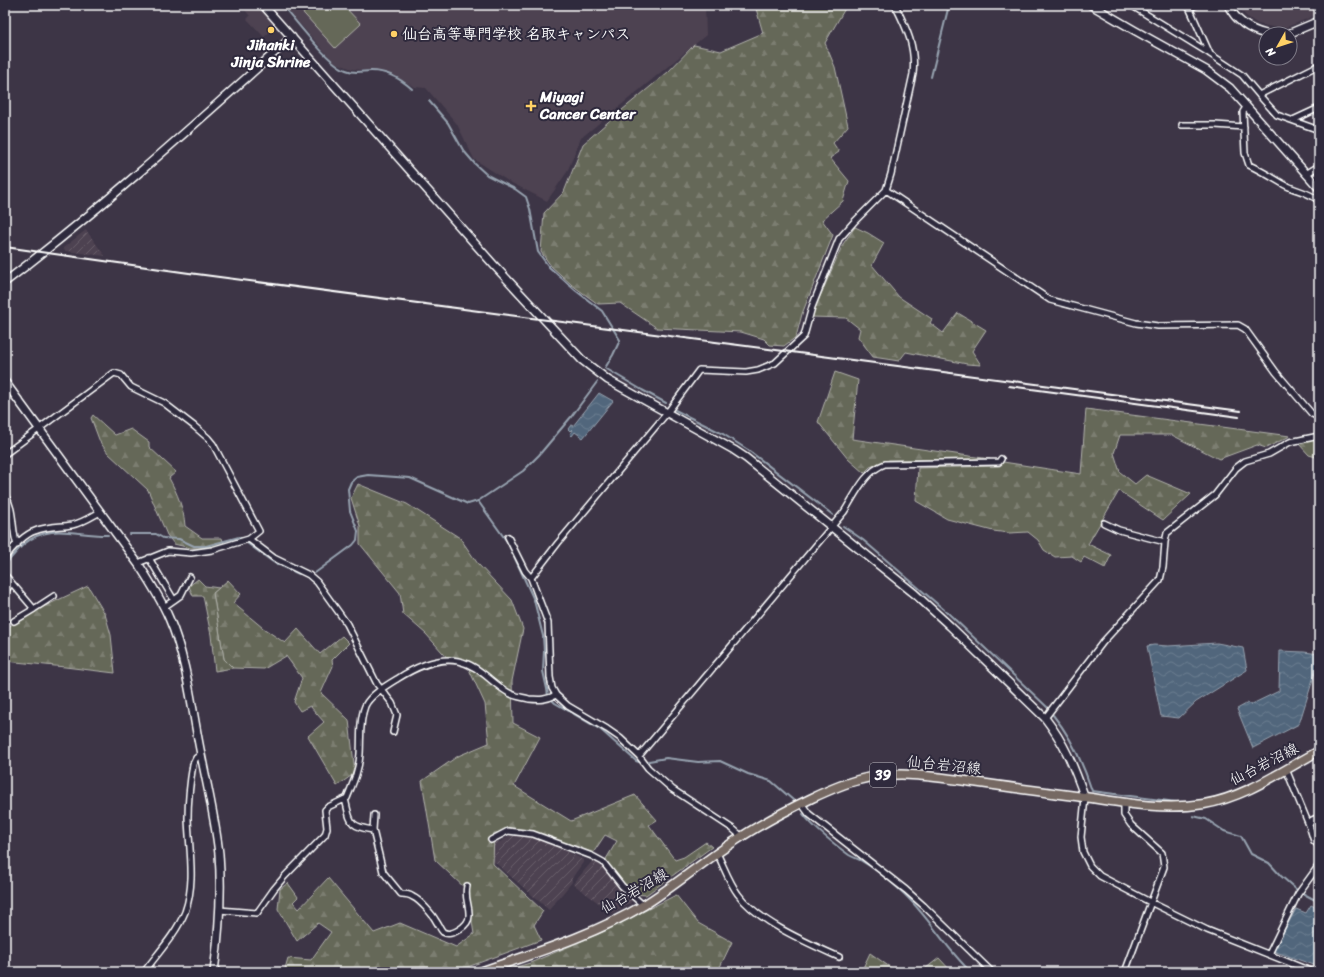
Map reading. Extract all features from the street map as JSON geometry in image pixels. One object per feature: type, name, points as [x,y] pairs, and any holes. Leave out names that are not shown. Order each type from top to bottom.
[{"type":"main road","name":"仙台岩沼線","points":[[480,972],[560,944],[611,922],[643,905],[741,836],[801,803],[834,788],[852,782],[891,774],[932,776],[1085,798],[1170,807],[1204,804],[1241,793],[1319,751]]},
{"type":"street","points":[[263,5],[482,252],[582,360],[608,380],[740,454],[832,526],[934,611],[1045,718],[1066,749],[1085,798],[1081,837],[1083,852],[1090,866],[1100,876],[1207,930],[1313,972]]},
{"type":"street","points":[[532,578],[563,537],[667,413],[699,370],[746,372],[758,370],[776,363],[804,336],[812,307],[839,239],[886,190],[891,174],[915,59],[911,41],[895,5]]},
{"type":"street","points":[[1091,5],[1211,73],[1230,88],[1319,188]]},
{"type":"street","points":[[1131,5],[1242,75],[1277,115],[1319,130]]},
{"type":"street","points":[[1196,5],[1188,7],[1210,54]]},
{"type":"street","points":[[1228,5],[1237,19],[1258,31]]},
{"type":"street","points":[[1298,31],[1319,21]]},
{"type":"street","points":[[5,282],[55,244],[113,196],[292,37]]},
{"type":"street","points":[[1259,95],[1319,65]]},
{"type":"street","points":[[1247,106],[1243,112],[1245,153],[1249,165],[1288,186],[1310,194],[1319,201]]},
{"type":"street","points":[[1293,120],[1319,108]]},
{"type":"street","points":[[1182,125],[1244,127]]},
{"type":"street","points":[[1306,174],[1319,166]]},
{"type":"street","points":[[886,190],[1050,300],[1136,323],[1158,326],[1238,325],[1245,329],[1276,372],[1312,414],[1319,417]]},
{"type":"street","points":[[5,454],[114,373],[119,373],[130,387],[164,403],[194,426],[213,444],[259,530],[249,539],[212,550],[191,553],[168,551],[138,563]]},
{"type":"street","points":[[5,382],[138,563],[164,607],[178,642],[186,671],[215,824],[219,855],[219,910],[214,972]]},
{"type":"street","points":[[1045,718],[1103,642],[1160,580],[1163,567],[1164,542],[1167,533],[1215,495],[1229,476],[1245,461],[1269,454],[1290,442],[1319,436]]},
{"type":"street","points":[[639,756],[844,512],[869,474],[879,466],[885,464],[919,462],[999,462],[1001,459]]},
{"type":"street","points":[[5,495],[12,508],[13,534],[17,545]]},
{"type":"street","points":[[5,557],[34,531],[46,527],[74,524],[91,518],[100,512]]},
{"type":"street","points":[[1104,523],[1119,530],[1164,542]]},
{"type":"street","points":[[508,537],[525,571],[532,578],[548,623],[550,676],[552,688],[551,697]]},
{"type":"street","points":[[249,539],[274,558],[311,576],[316,582],[346,624],[381,689],[392,703],[397,715],[393,732]]},
{"type":"street","points":[[149,558],[174,600]]},
{"type":"street","points":[[5,575],[34,610]]},
{"type":"street","points":[[164,607],[181,595],[190,577]]},
{"type":"street","points":[[5,592],[11,583]]},
{"type":"street","points":[[14,621],[34,610],[54,596]]},
{"type":"street","points":[[219,910],[257,913],[282,880],[325,835],[327,828],[325,813],[326,808],[347,798],[358,768],[362,718],[366,705],[381,689],[403,675],[442,660],[457,660],[467,663],[517,697],[540,700],[551,697],[568,706],[620,738],[639,756],[648,768],[672,789],[741,836]]},
{"type":"street","points":[[144,972],[176,930],[189,900],[191,866],[188,819],[189,792],[193,764],[196,758],[202,756]]},
{"type":"street","points":[[1286,769],[1314,841],[1319,846]]},
{"type":"street","points":[[345,799],[351,822],[358,828],[373,830]]},
{"type":"street","points":[[801,803],[809,814],[924,906],[992,972]]},
{"type":"street","points":[[1124,803],[1124,815],[1131,824],[1162,853],[1164,867],[1125,972]]},
{"type":"street","points":[[374,815],[373,830],[383,872],[401,894],[407,894],[418,901],[436,920],[442,931],[446,933],[456,931],[467,923],[469,917],[465,893],[467,886]]},
{"type":"street","points":[[1309,825],[1312,820],[1319,817]]},
{"type":"street","points":[[491,840],[508,831],[532,834],[592,856],[603,862],[622,886],[643,905]]},
{"type":"street","points":[[717,853],[738,894],[763,918],[839,957]]},
{"type":"street","points":[[1269,954],[1298,894],[1319,865]]},
{"type":"shaded area","points":[[251,5],[256,5],[276,26],[264,37],[247,19],[250,16],[245,10]]},
{"type":"shaded area","name":"Miyagi Cancer Center","points":[[283,5],[705,5],[706,35],[581,138],[567,172],[547,201],[508,181],[474,159],[457,124],[426,88],[415,87],[385,72],[352,69],[334,62]]},
{"type":"shaded area","points":[[1237,5],[1319,5],[1319,14],[1289,26],[1268,26],[1258,24],[1246,16]]},
{"type":"shaded area","points":[[86,230],[105,256],[65,251],[63,248]]},
{"type":"shaded area","points":[[511,835],[541,839],[584,860],[572,878],[572,882],[549,910],[483,852],[496,841],[500,842]]},
{"type":"shaded area","points":[[595,858],[602,864],[610,877],[633,899],[630,904],[626,904],[622,908],[612,913],[573,884]]},
{"type":"green space","points":[[296,5],[343,5],[361,24],[335,48]]},
{"type":"green space","points":[[755,5],[847,5],[825,43],[835,67],[848,126],[833,143],[839,152],[830,158],[849,181],[843,201],[822,220],[833,235],[802,314],[796,337],[784,346],[770,345],[764,339],[741,332],[657,328],[620,303],[598,304],[572,285],[551,266],[541,252],[544,213],[564,192],[583,144],[668,72],[694,45],[721,51],[763,33]]},
{"type":"green space","points":[[855,227],[884,243],[872,265],[899,297],[932,319],[930,323],[943,333],[958,313],[986,330],[972,351],[981,365],[967,364],[906,352],[899,361],[873,357],[858,337],[860,329],[846,318],[811,317],[843,244]]},
{"type":"green space","points":[[835,372],[858,380],[852,439],[990,459],[889,460],[870,467],[864,473],[848,459],[818,422]]},
{"type":"green space","points":[[1086,409],[1290,436],[1266,448],[1257,445],[1219,459],[1172,435],[1120,435],[1114,453],[1120,472],[1135,484],[1146,475],[1191,494],[1163,520],[1119,491],[1088,544],[1111,555],[1105,568],[1084,557],[1081,562],[1072,556],[1055,557],[1044,550],[1038,540],[1028,532],[1009,533],[993,531],[947,519],[916,501],[918,468],[1000,466],[1003,462],[1081,474]]},
{"type":"green space","points":[[93,415],[115,435],[131,429],[149,442],[149,447],[176,472],[169,478],[180,501],[185,526],[202,538],[222,538],[224,544],[207,548],[190,548],[174,544],[167,535],[148,490],[108,453],[100,442],[91,418]]},
{"type":"green space","points":[[1319,440],[1319,458],[1309,455],[1298,443]]},
{"type":"green space","points":[[358,484],[407,504],[460,538],[478,564],[512,600],[523,629],[512,681],[513,723],[540,737],[514,786],[571,821],[635,795],[657,820],[649,825],[675,860],[684,857],[706,842],[712,847],[646,895],[631,894],[615,877],[606,859],[617,841],[605,835],[593,853],[532,833],[494,833],[493,864],[543,911],[534,925],[541,940],[454,972],[284,972],[288,958],[311,960],[331,932],[318,923],[297,941],[278,909],[280,889],[288,883],[298,897],[293,902],[299,909],[328,878],[374,933],[400,923],[456,947],[474,934],[467,890],[435,860],[422,781],[458,756],[489,743],[485,704],[467,665],[451,662],[426,634],[403,614],[400,593],[360,544],[360,526],[351,498]]},
{"type":"green space","points":[[198,579],[205,586],[219,588],[213,593],[224,659],[233,668],[215,671],[211,635],[203,596],[193,596],[189,586]]},
{"type":"green space","points":[[228,580],[241,594],[233,603],[263,628],[285,643],[298,629],[320,654],[342,636],[349,643],[332,660],[333,666],[321,693],[349,720],[355,773],[337,786],[308,736],[324,722],[310,706],[300,711],[294,702],[302,678],[286,656],[264,669],[233,668],[224,659],[213,593]]},
{"type":"green space","points":[[88,586],[105,614],[111,635],[115,673],[5,660],[5,629],[28,614]]},
{"type":"green space","points":[[676,895],[698,923],[732,942],[719,969],[721,972],[500,972],[530,963],[603,932]]},
{"type":"green space","points":[[870,953],[897,972],[861,972]]},
{"type":"green space","points":[[939,958],[952,972],[921,972]]},
{"type":"water","points":[[599,393],[613,401],[583,438],[575,432],[572,436],[570,434],[573,430],[572,429],[570,431],[568,429],[571,425],[573,426]]},
{"type":"water","points":[[1217,643],[1243,648],[1247,670],[1196,702],[1179,718],[1161,716],[1147,646]]},
{"type":"water","points":[[1280,651],[1319,654],[1319,660],[1299,724],[1253,748],[1237,709],[1248,703],[1250,705],[1279,691]]},
{"type":"water","points":[[1311,905],[1319,909],[1319,954],[1314,965],[1273,951],[1296,909],[1306,913]]},
{"type":"waterway","points":[[282,5],[321,51],[338,66],[352,72],[382,72],[398,79],[412,89]]},
{"type":"waterway","points":[[931,77],[949,5]]},
{"type":"waterway","points":[[429,101],[448,123],[463,150],[475,164],[487,175],[515,189],[526,197],[530,209],[538,252],[549,267],[602,311],[620,340],[605,368],[666,403]]},
{"type":"waterway","points":[[315,573],[353,545],[357,540],[358,531],[350,511],[348,489],[351,482],[357,477],[368,475],[410,478],[468,504],[478,501],[523,471],[539,455],[571,417],[597,382]]},
{"type":"waterway","points":[[675,410],[723,434],[748,450],[833,515]]},
{"type":"waterway","points":[[478,501],[508,543],[534,600],[543,636],[543,671],[548,696],[555,703],[601,730],[639,762]]},
{"type":"waterway","points":[[843,526],[863,540],[949,614],[1047,707]]},
{"type":"waterway","points":[[5,564],[24,544],[34,537],[44,533],[64,532],[108,535]]},
{"type":"waterway","points":[[130,534],[156,534],[163,538],[179,539],[194,546],[206,546],[239,537],[243,539]]},
{"type":"waterway","points":[[247,543],[273,562],[299,574]]},
{"type":"waterway","points":[[1053,715],[1066,733],[1076,751],[1092,791],[1176,802]]},
{"type":"waterway","points":[[649,761],[666,758],[698,762],[720,761],[748,774],[771,781],[793,800]]},
{"type":"waterway","points":[[803,814],[818,830],[837,846],[849,855],[876,870],[911,900],[953,953],[971,972]]},
{"type":"waterway","points":[[1193,816],[1206,819],[1224,831],[1241,836],[1251,854],[1269,863],[1298,891]]},
{"type":"waterway","points":[[1302,893],[1319,902]]},
{"type":"railway","points":[[5,247],[189,273],[1241,411]]},
{"type":"railway","points":[[1009,386],[1239,417]]},
{"type":"place","name":"Jihanki Jinja Shrine","points":[[271,30]]},
{"type":"place","name":"仙台高等専門学校 名取キャンパス","points":[[394,34]]},
{"type":"place","name":"Miyagi Cancer Center","points":[[531,106]]}]
